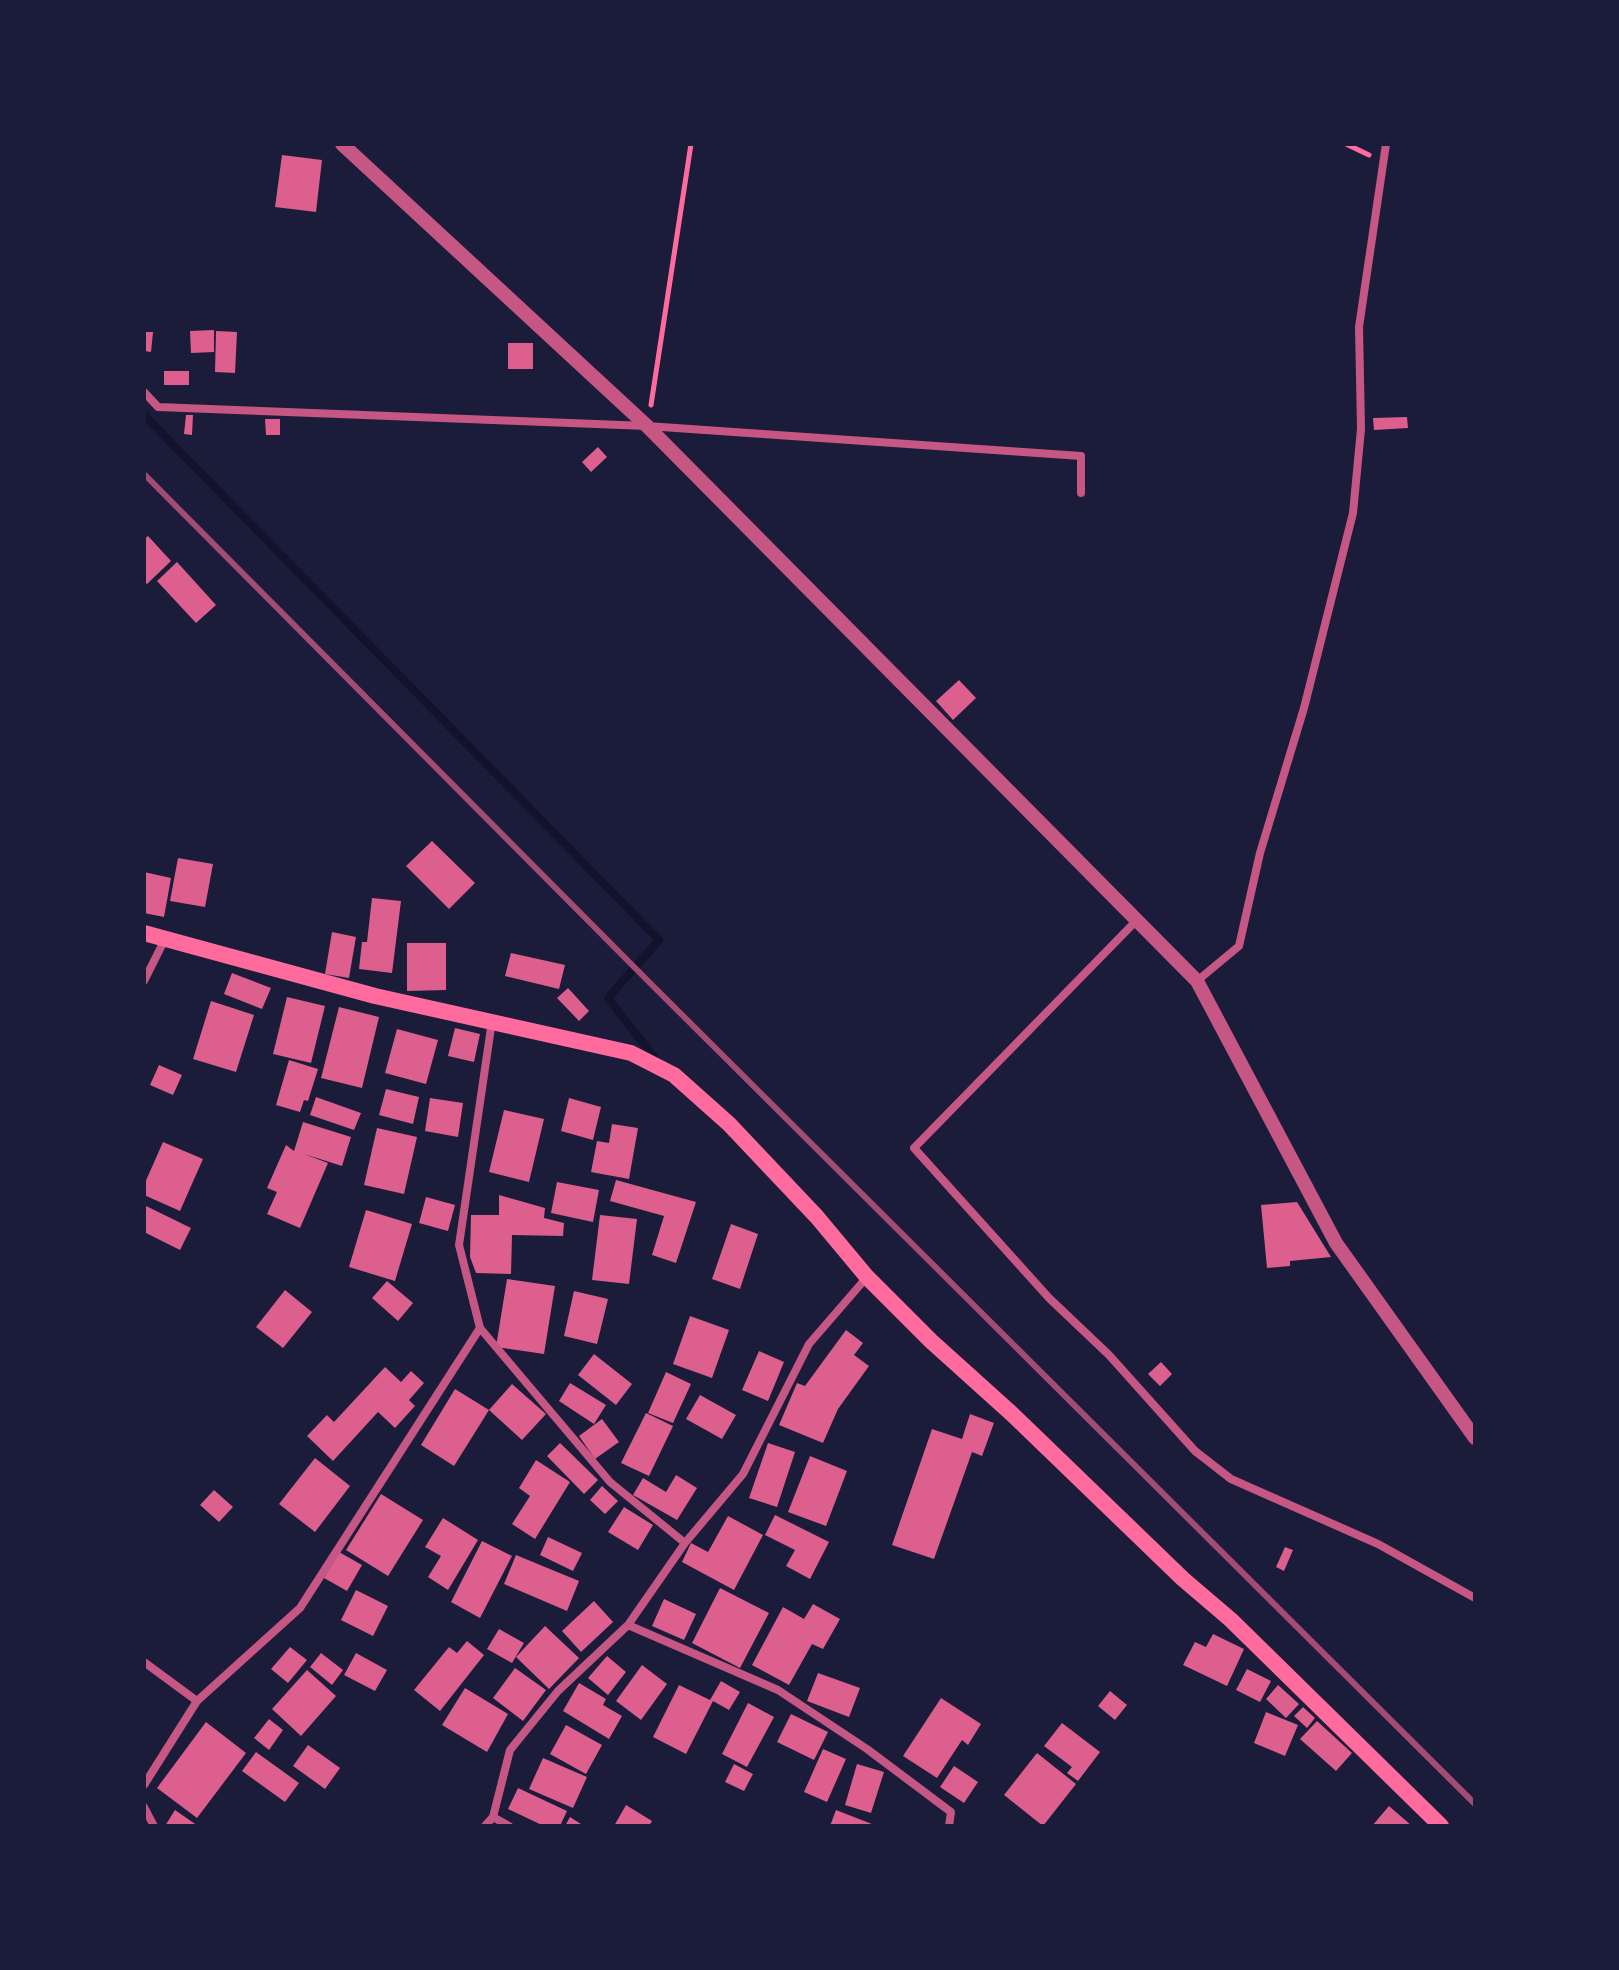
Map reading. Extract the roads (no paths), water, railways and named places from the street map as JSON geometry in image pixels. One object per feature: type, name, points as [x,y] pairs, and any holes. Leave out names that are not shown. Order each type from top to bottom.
[{"type":"main road","points":[[144,933],[375,996],[631,1053],[674,1075],[729,1124],[817,1217],[867,1277],[1183,1579],[1231,1620],[1441,1826]]},
{"type":"street","points":[[342,144],[647,426],[1197,981],[1336,1243],[1475,1438]]},
{"type":"street","points":[[1197,981],[1239,946],[1260,853],[1304,708],[1353,513],[1361,429],[1359,327],[1386,144]]},
{"type":"street","points":[[144,392],[158,407],[647,426],[1081,456],[1081,493]]},
{"type":"street","points":[[1136,921],[914,1148],[1049,1298],[1109,1355],[1195,1451],[1231,1479],[1378,1544],[1475,1598]]},
{"type":"street","points":[[144,981],[165,939]]},
{"type":"street","points":[[492,1021],[459,1245],[480,1328],[610,1482],[685,1543]]},
{"type":"street","points":[[485,1826],[493,1817],[510,1750],[558,1691],[628,1625],[685,1543],[743,1474],[809,1344],[867,1277]]},
{"type":"street","points":[[144,1785],[197,1701],[300,1608],[480,1328]]},
{"type":"street","points":[[628,1625],[778,1690],[867,1749],[951,1812],[949,1826]]},
{"type":"street","points":[[144,1662],[197,1701]]},
{"type":"street","points":[[144,1807],[154,1826]]},
{"type":"street","points":[[493,1817],[509,1826]]},
{"type":"waterway","points":[[144,415],[659,940],[608,998],[654,1057]]},
{"type":"railway","points":[[144,474],[1475,1804]]}]
